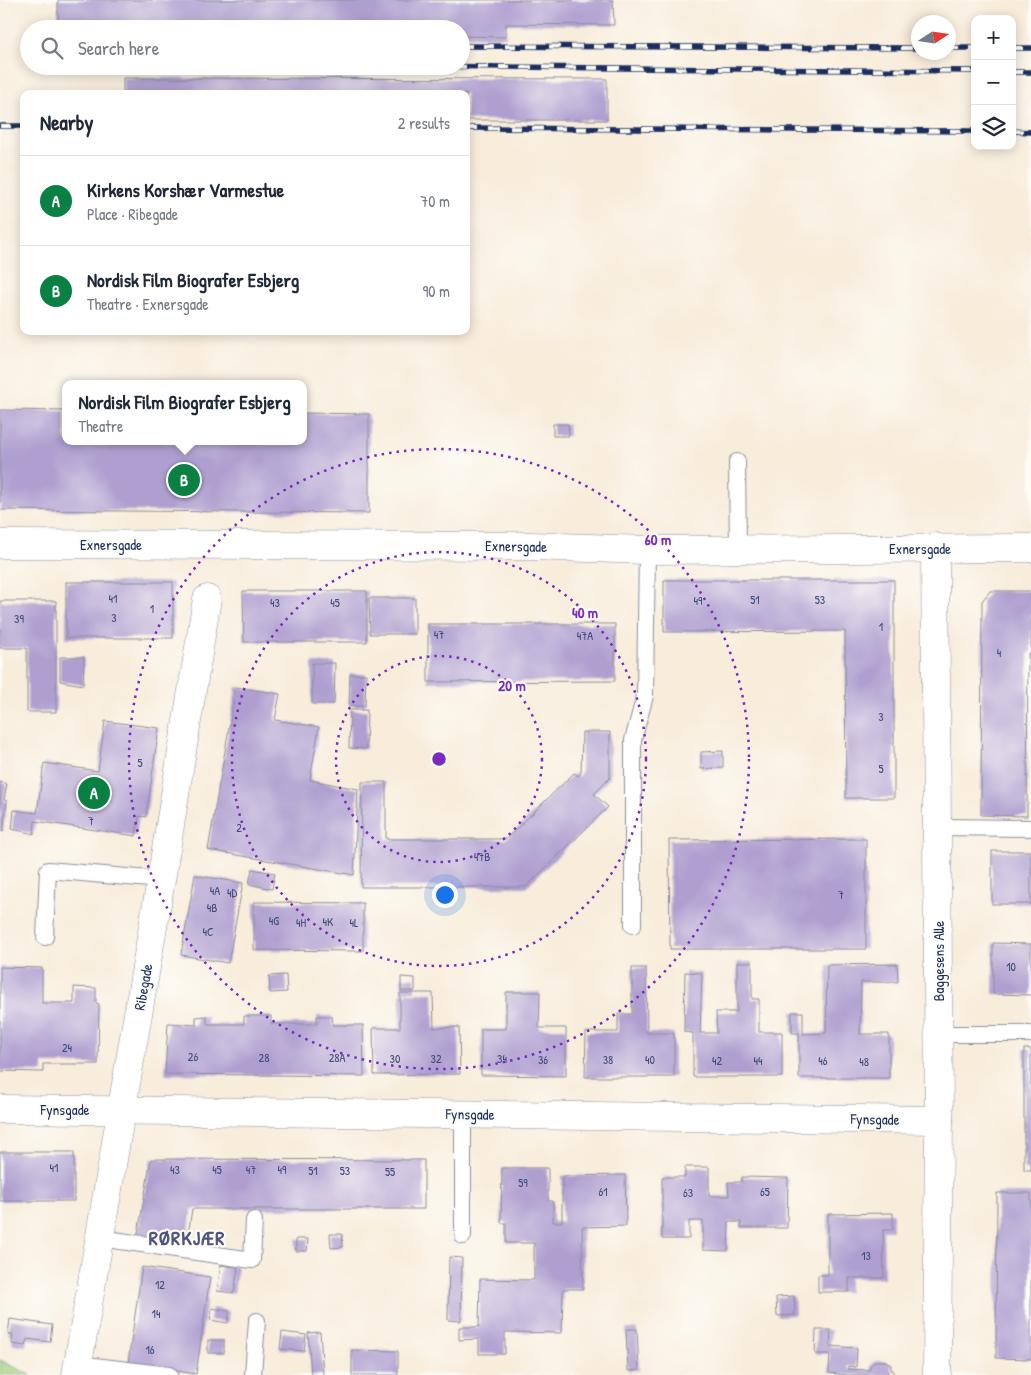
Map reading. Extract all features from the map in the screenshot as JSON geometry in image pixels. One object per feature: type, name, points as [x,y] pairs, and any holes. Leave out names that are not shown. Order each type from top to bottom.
[{"type":"street","name":"Exnersgade","points":[[0,544],[530,546],[647,550],[1031,548]]},
{"type":"street","name":"Baggesens Alle","points":[[935,547],[939,1034],[937,1375]]},
{"type":"street","name":"Ribegade","points":[[77,1369],[161,880],[207,598]]},
{"type":"street","name":"Fynsgade","points":[[0,1109],[939,1120]]},
{"type":"lane","points":[[737,462],[738,549]]},
{"type":"lane","points":[[633,926],[633,740],[645,696],[647,550]]},
{"type":"lane","points":[[937,827],[1031,828]]},
{"type":"lane","points":[[45,937],[48,870],[161,880]]},
{"type":"lane","points":[[939,1034],[1031,1034]]},
{"type":"lane","points":[[463,1114],[463,1236]]},
{"type":"lane","points":[[100,1238],[252,1260],[254,1220]]},
{"type":"lane","points":[[253,1375],[257,1321]]},
{"type":"lane","points":[[77,1369],[169,1375]]},
{"type":"green space","points":[[0,1360],[31,1375],[0,1375]]},
{"type":"building","points":[[58,0],[613,0],[614,25],[506,24],[506,37],[470,36],[470,20],[58,20]]},
{"type":"building","points":[[123,78],[607,79],[607,120],[470,120],[470,90],[123,90]]},
{"type":"building","points":[[0,410],[62,411],[62,445],[307,445],[307,413],[369,414],[369,513],[0,510]]},
{"type":"building","points":[[553,424],[568,424],[569,436],[553,436]]},
{"type":"building","points":[[664,580],[894,580],[894,798],[846,798],[845,631],[664,632]]},
{"type":"building","points":[[66,582],[173,582],[173,638],[66,638]]},
{"type":"building","points":[[243,591],[367,591],[367,642],[244,642]]},
{"type":"building","points":[[990,591],[1031,591],[1031,653],[1028,653],[1027,816],[981,815],[982,601]]},
{"type":"building","points":[[369,598],[415,598],[415,634],[370,634]]},
{"type":"building","points":[[0,601],[56,601],[56,712],[27,712],[27,648],[0,648]]},
{"type":"building","points":[[428,624],[615,624],[615,681],[428,682]]},
{"type":"building","points":[[60,657],[84,657],[83,685],[60,681]]},
{"type":"building","points":[[312,663],[335,663],[334,704],[312,704]]},
{"type":"building","points":[[350,674],[366,674],[365,706],[349,706]]},
{"type":"building","points":[[236,687],[280,694],[275,720],[319,727],[310,780],[358,789],[354,875],[208,850]]},
{"type":"building","points":[[350,710],[367,710],[366,749],[349,748]]},
{"type":"building","points":[[105,721],[159,728],[146,817],[139,816],[136,836],[35,821],[34,834],[12,829],[14,810],[37,813],[44,763],[98,771]]},
{"type":"building","points":[[582,732],[610,732],[610,778],[594,794],[608,807],[526,887],[361,887],[362,782],[386,782],[386,839],[506,839],[574,773],[578,776],[581,773]]},
{"type":"building","points":[[723,751],[723,768],[701,769],[701,752]]},
{"type":"building","points":[[0,782],[7,784],[4,800],[7,801],[3,831],[0,831]]},
{"type":"building","points":[[866,839],[866,949],[670,949],[669,840]]},
{"type":"building","points":[[992,851],[1031,851],[1031,904],[992,904]]},
{"type":"building","points":[[252,869],[275,873],[272,889],[249,884]]},
{"type":"building","points":[[195,875],[243,883],[228,963],[181,955]]},
{"type":"building","points":[[254,902],[363,903],[363,951],[254,950]]},
{"type":"building","points":[[993,943],[1031,944],[1031,995],[993,994]]},
{"type":"building","points":[[737,962],[752,962],[752,999],[759,999],[759,1032],[782,1032],[782,1077],[693,1077],[693,1033],[684,1032],[685,972],[702,973],[700,1033],[717,1033],[716,1012],[737,1012]]},
{"type":"building","points":[[897,964],[898,982],[861,982],[860,1034],[889,1034],[889,1078],[799,1078],[799,1033],[792,1033],[792,1012],[803,1012],[803,1034],[826,1033],[827,965]]},
{"type":"building","points":[[0,967],[42,968],[42,1003],[74,1003],[74,987],[96,988],[96,1003],[99,1004],[98,1064],[43,1064],[43,1072],[0,1071]]},
{"type":"building","points":[[632,968],[646,968],[647,1033],[674,1033],[674,1077],[585,1077],[586,1032],[618,1032],[618,1014],[632,1014]]},
{"type":"building","points":[[286,975],[287,992],[270,993],[269,976]]},
{"type":"building","points":[[401,977],[415,978],[415,991],[401,991]]},
{"type":"building","points":[[506,992],[540,992],[539,1028],[566,1028],[566,1076],[481,1075],[481,1029],[506,1029]]},
{"type":"building","points":[[400,993],[433,993],[434,1028],[459,1027],[460,1074],[374,1075],[373,1028],[400,1028]]},
{"type":"building","points":[[207,1016],[207,1024],[244,1024],[244,1016],[271,1016],[271,1024],[317,1024],[317,1016],[332,1016],[333,1025],[363,1025],[364,1076],[165,1074],[168,1023],[196,1025],[196,1017]]},
{"type":"building","points":[[1024,1049],[1031,1049],[1031,1170],[1024,1170]]},
{"type":"building","points":[[0,1152],[74,1152],[74,1201],[0,1201]]},
{"type":"building","points":[[151,1159],[424,1160],[424,1209],[192,1209],[186,1248],[137,1239]]},
{"type":"building","points":[[685,1167],[709,1167],[709,1196],[729,1196],[728,1182],[741,1182],[742,1177],[788,1178],[787,1228],[741,1228],[741,1222],[729,1222],[728,1251],[703,1250],[703,1221],[689,1221],[689,1239],[662,1239],[662,1177],[685,1177]]},
{"type":"building","points":[[502,1168],[548,1168],[548,1201],[553,1201],[553,1222],[562,1222],[562,1176],[625,1175],[626,1226],[582,1227],[583,1289],[563,1289],[562,1333],[505,1332],[505,1354],[479,1354],[479,1339],[459,1340],[459,1327],[479,1327],[480,1279],[534,1280],[534,1243],[506,1243],[506,1223],[501,1223]]},
{"type":"building","points":[[997,1193],[1031,1193],[1031,1359],[996,1358]]},
{"type":"building","points":[[893,1213],[893,1230],[883,1230],[884,1278],[849,1278],[849,1292],[818,1292],[818,1275],[828,1275],[828,1214]]},
{"type":"building","points":[[330,1234],[342,1234],[343,1247],[331,1248]]},
{"type":"building","points":[[296,1239],[308,1239],[307,1251],[296,1251]]},
{"type":"building","points":[[449,1257],[462,1258],[461,1321],[448,1320]]},
{"type":"building","points":[[221,1265],[238,1267],[234,1293],[217,1291]]},
{"type":"building","points":[[142,1267],[210,1277],[196,1374],[128,1363]]},
{"type":"building","points":[[794,1296],[795,1315],[777,1316],[776,1297]]},
{"type":"building","points":[[212,1308],[229,1311],[228,1323],[210,1320]]},
{"type":"building","points":[[10,1319],[52,1325],[50,1342],[27,1339],[26,1346],[12,1344],[13,1335],[8,1335]]},
{"type":"building","points":[[626,1329],[637,1329],[639,1370],[628,1371]]},
{"type":"building","points":[[816,1330],[831,1330],[830,1346],[857,1348],[856,1367],[848,1366],[848,1369],[870,1370],[870,1366],[875,1361],[886,1361],[891,1365],[893,1375],[829,1373],[830,1354],[815,1354]]},
{"type":"building","points":[[282,1332],[306,1335],[304,1351],[280,1349]]},
{"type":"building","points":[[320,1332],[323,1375],[311,1375],[308,1333]]},
{"type":"building","points":[[208,1340],[224,1340],[224,1353],[208,1353]]},
{"type":"building","points":[[352,1350],[398,1351],[398,1375],[352,1375]]},
{"type":"railway","points":[[470,46],[911,48]]},
{"type":"railway","points":[[956,48],[971,48]]},
{"type":"railway","points":[[1016,48],[1031,48]]},
{"type":"railway","points":[[470,67],[971,71]]},
{"type":"railway","points":[[1016,72],[1031,72]]},
{"type":"railway","points":[[0,126],[20,126]]},
{"type":"railway","points":[[470,128],[971,131]]},
{"type":"railway","points":[[1016,131],[1031,132]]},
{"type":"place","name":"Nordisk Film Biografer Esbjerg","points":[[184,480]]},
{"type":"place","name":"Kirkens Korshær Varmestue","points":[[94,793]]},
{"type":"district","name":"RØRKJÆR","points":[[187,1237]]}]
